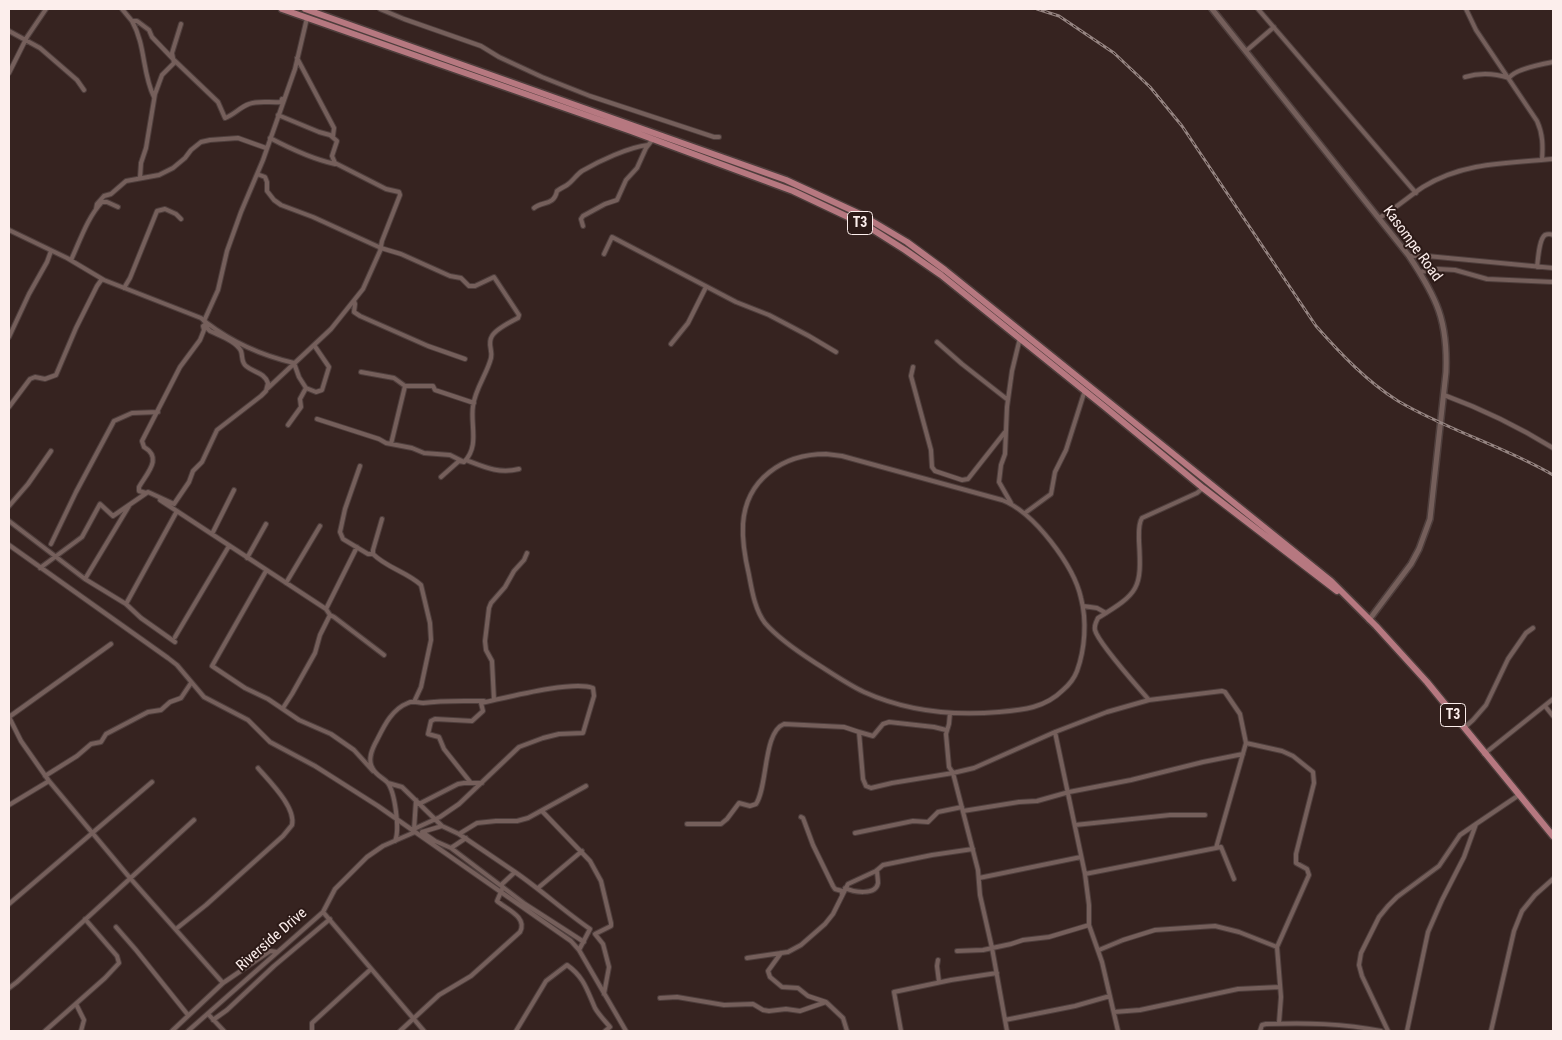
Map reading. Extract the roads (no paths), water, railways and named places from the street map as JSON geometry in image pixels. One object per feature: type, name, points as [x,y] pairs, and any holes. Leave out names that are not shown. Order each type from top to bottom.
[{"type":"highway","name":"T3","points":[[282,9],[793,191],[866,226],[941,275],[1085,390],[1203,488],[1348,599]]},
{"type":"highway","name":"T3","points":[[305,9],[786,180],[860,214],[907,242],[945,270],[1331,581],[1427,682],[1553,836]]},
{"type":"street","points":[[9,73],[26,40],[46,9]]},
{"type":"street","points":[[122,9],[132,21],[142,43],[146,70],[154,97]]},
{"type":"street","points":[[380,9],[481,46],[499,57],[542,77],[714,137],[719,137]]},
{"type":"street","name":"Kasompe Road","points":[[1212,9],[1409,256],[1434,298],[1442,319],[1447,350],[1444,395],[1430,519],[1419,549],[1411,564],[1369,620]]},
{"type":"street","points":[[1258,9],[1416,193]]},
{"type":"street","points":[[1466,9],[1476,30],[1541,129],[1543,142],[1542,160]]},
{"type":"street","points":[[278,115],[333,136],[337,141],[332,158],[333,161],[386,189],[399,192],[398,201],[363,289],[330,329],[266,391],[217,430],[202,462],[194,470],[189,482],[174,504],[139,490],[154,461],[154,455],[144,447],[142,441],[180,367],[200,340],[204,330],[203,326],[220,286],[227,251],[286,93],[307,18]]},
{"type":"street","points":[[132,21],[137,21],[149,30],[152,37],[174,60],[218,102],[225,118],[233,115],[250,103],[281,102],[286,93]]},
{"type":"street","points":[[140,178],[140,163],[146,148],[154,97],[162,75],[174,63],[172,53],[182,24]]},
{"type":"street","points":[[1246,50],[1274,27]]},
{"type":"street","points":[[9,31],[40,48],[77,80],[84,90]]},
{"type":"street","points":[[297,58],[334,128],[333,136]]},
{"type":"street","points":[[1509,78],[1512,74],[1536,65],[1553,62]]},
{"type":"street","points":[[1465,77],[1478,73],[1509,78]]},
{"type":"street","points":[[96,209],[97,204],[104,196],[111,194],[126,181],[159,175],[173,168],[185,158],[190,150],[201,142],[238,138],[266,148]]},
{"type":"street","points":[[270,138],[323,161],[340,165]]},
{"type":"street","points":[[583,226],[581,219],[583,216],[616,200],[626,180],[637,168],[648,145],[653,140]]},
{"type":"street","points":[[534,208],[547,204],[556,196],[557,191],[582,172],[620,152],[648,145]]},
{"type":"street","points":[[1379,218],[1435,181],[1460,170],[1479,165],[1553,159]]},
{"type":"street","points":[[257,174],[265,177],[268,193],[281,206],[313,217],[380,248],[401,254],[450,276],[461,278],[469,286],[475,286],[494,277],[519,315],[518,318],[494,333],[489,343],[492,356],[474,403],[474,438],[472,450],[465,461]]},
{"type":"street","points":[[71,260],[85,228],[102,202],[118,207]]},
{"type":"street","points":[[124,288],[130,278],[157,211],[165,209],[176,214],[181,219]]},
{"type":"street","points":[[9,230],[71,260],[102,279],[162,302],[205,322],[247,346],[277,359],[294,363]]},
{"type":"street","points":[[1537,267],[1544,236],[1546,234],[1553,235]]},
{"type":"street","points":[[604,254],[612,237],[736,302],[789,325],[836,352]]},
{"type":"street","points":[[9,337],[51,251]]},
{"type":"street","points":[[1409,256],[1553,268]]},
{"type":"street","points":[[1420,272],[1438,269],[1455,270],[1487,279],[1553,282]]},
{"type":"street","points":[[9,406],[30,379],[35,377],[45,379],[56,375],[76,328],[102,279]]},
{"type":"street","points":[[671,344],[688,324],[706,286]]},
{"type":"street","points":[[354,301],[354,312],[360,316],[428,346],[465,359]]},
{"type":"street","points":[[205,322],[210,331],[230,341],[240,349],[246,366],[263,375],[268,383],[266,391]]},
{"type":"street","points":[[1011,504],[999,482],[1001,464],[1005,454],[1005,432],[1012,371],[1020,338]]},
{"type":"street","points":[[937,342],[1008,400]]},
{"type":"street","points":[[294,363],[299,377],[306,388],[316,392],[322,390],[328,367],[314,344]]},
{"type":"street","points":[[912,367],[910,376],[931,450],[932,467],[935,470],[962,480],[968,478],[1005,432]]},
{"type":"street","points":[[361,372],[394,378],[405,386],[433,386],[435,390],[474,403]]},
{"type":"street","points":[[391,444],[405,386]]},
{"type":"street","points":[[288,425],[301,407],[300,399],[306,388]]},
{"type":"street","points":[[1025,513],[1051,494],[1055,472],[1066,450],[1085,390]]},
{"type":"street","points":[[1444,395],[1473,405],[1496,416],[1553,448]]},
{"type":"street","points":[[51,544],[114,421],[132,413],[158,412]]},
{"type":"street","points":[[317,419],[424,453],[450,454],[495,471],[508,472],[519,469]]},
{"type":"street","points":[[9,506],[28,484],[51,451]]},
{"type":"street","points":[[816,454],[842,456],[996,498],[1011,504],[1025,513],[1043,532],[1060,555],[1075,582],[1083,606],[1084,638],[1080,663],[1072,681],[1058,695],[1045,704],[1026,709],[986,713],[950,713],[907,706],[862,691],[810,659],[771,629],[764,621],[758,610],[744,555],[743,524],[754,489],[763,477],[788,461],[802,456],[816,454]]},
{"type":"street","points":[[442,477],[459,461],[465,461]]},
{"type":"street","points":[[360,466],[345,509],[340,532],[343,539],[368,554],[373,554],[416,581],[423,590],[430,623],[431,640],[421,687],[414,702]]},
{"type":"street","points":[[1149,700],[1096,631],[1096,623],[1098,618],[1127,599],[1137,587],[1141,568],[1139,525],[1142,518],[1197,493],[1203,488]]},
{"type":"street","points":[[212,534],[234,490]]},
{"type":"street","points":[[40,568],[82,537],[100,504],[114,516],[147,492]]},
{"type":"street","points":[[147,492],[326,609],[330,615],[384,655]]},
{"type":"street","points":[[84,579],[130,504]]},
{"type":"street","points":[[126,604],[177,511]]},
{"type":"street","points":[[373,554],[382,519]]},
{"type":"street","points":[[9,521],[84,579],[126,604],[141,618],[175,639],[230,546]]},
{"type":"street","points":[[248,558],[266,524]]},
{"type":"street","points":[[286,583],[320,526]]},
{"type":"street","points":[[9,545],[177,665],[204,697],[248,720],[270,742],[315,766],[396,819],[570,941],[579,950],[626,1031]]},
{"type":"street","points":[[326,609],[357,547]]},
{"type":"street","points":[[493,700],[492,661],[486,649],[485,641],[491,603],[505,587],[527,553]]},
{"type":"street","points":[[266,571],[212,666],[245,688],[283,708],[299,720],[320,728],[354,750],[373,771],[388,783],[402,788],[442,826],[460,834],[538,888],[564,911],[590,929],[579,950]]},
{"type":"street","points":[[1083,606],[1097,608],[1106,613]]},
{"type":"street","points":[[283,708],[316,653],[320,634],[330,615]]},
{"type":"street","points":[[1464,728],[1486,705],[1508,659],[1526,633],[1534,628]]},
{"type":"street","points":[[111,644],[9,717],[22,741],[49,781],[130,878],[223,983]]},
{"type":"street","points":[[45,776],[77,756],[91,744],[101,742],[106,734],[148,712],[161,710],[170,702],[178,700],[191,683]]},
{"type":"street","points":[[323,912],[335,889],[375,850],[395,842],[459,804],[482,784],[512,752],[523,745],[559,734],[583,733],[594,690],[588,687],[566,688],[493,700],[481,703],[483,711],[472,720],[435,718],[431,721],[428,734],[439,737],[444,748],[471,783]]},
{"type":"street","points":[[859,732],[863,779],[868,788],[953,773],[984,764],[1055,732],[1107,712],[1149,700],[1225,692],[1240,714],[1246,743],[1216,848]]},
{"type":"street","points":[[1484,754],[1553,699]]},
{"type":"street","points":[[373,771],[370,759],[382,730],[396,710],[408,702],[493,700]]},
{"type":"street","points":[[1545,706],[1553,716]]},
{"type":"street","points":[[950,713],[949,724],[946,730],[949,765],[963,809],[979,878],[980,895],[1007,1031]]},
{"type":"street","points":[[687,824],[721,824],[739,803],[750,806],[756,804],[763,791],[766,757],[776,731],[782,724],[850,728],[873,736],[883,724],[889,722],[946,730]]},
{"type":"street","points":[[1055,732],[1085,874],[1089,905],[1089,925],[1098,950],[1118,1031]]},
{"type":"street","points":[[1246,743],[1282,751],[1311,769],[1314,775],[1314,783],[1296,854],[1296,863],[1307,869],[1308,875],[1277,947],[1281,1011],[1279,1024]]},
{"type":"street","points":[[855,833],[913,821],[928,822],[938,812],[1037,801],[1069,792],[1131,780],[1243,754]]},
{"type":"street","points":[[176,929],[206,905],[283,836],[292,825],[292,814],[288,805],[258,768]]},
{"type":"street","points":[[9,805],[49,781]]},
{"type":"street","points":[[9,904],[92,831],[152,782]]},
{"type":"street","points":[[388,783],[392,793],[398,833],[395,842]]},
{"type":"street","points":[[419,804],[456,785],[482,784]]},
{"type":"street","points":[[460,834],[476,823],[516,821],[542,811],[586,786]]},
{"type":"street","points":[[1388,1031],[1362,976],[1359,965],[1361,953],[1379,917],[1397,897],[1439,866],[1460,835],[1519,795]]},
{"type":"street","points":[[414,831],[416,800]]},
{"type":"street","points":[[542,811],[582,851],[599,876],[611,919],[611,926],[595,934],[603,944],[608,964],[604,994]]},
{"type":"street","points":[[1075,825],[1170,815],[1205,816]]},
{"type":"street","points":[[801,816],[804,818],[813,845],[833,886],[835,889],[842,891],[842,894]]},
{"type":"street","points":[[9,988],[194,820]]},
{"type":"street","points":[[1407,1031],[1428,932],[1464,858],[1476,824]]},
{"type":"street","points":[[414,831],[422,832],[442,826]]},
{"type":"street","points":[[422,832],[435,841],[451,848],[530,907],[584,942]]},
{"type":"street","points":[[451,848],[466,838]]},
{"type":"street","points":[[1085,874],[1216,848],[1223,849],[1234,879]]},
{"type":"street","points":[[747,958],[781,953],[800,946],[825,924],[836,909],[845,888],[855,879],[887,864],[972,849]]},
{"type":"street","points":[[538,888],[582,851]]},
{"type":"street","points":[[979,878],[1081,857]]},
{"type":"street","points":[[845,888],[862,892],[874,888],[878,883],[877,870]]},
{"type":"street","points":[[400,1031],[439,995],[471,976],[520,932],[522,927],[521,920],[497,901],[502,886],[515,872]]},
{"type":"street","points":[[1491,1031],[1514,930],[1522,911],[1535,895],[1552,881]]},
{"type":"street","name":"Riverside Drive","points":[[188,1031],[323,912],[424,1031]]},
{"type":"street","points":[[45,1031],[119,964],[117,956],[85,919]]},
{"type":"street","points":[[213,1020],[227,1010],[269,970],[330,919]]},
{"type":"street","points":[[957,951],[976,951],[992,948],[1023,940],[1062,934],[1089,925]]},
{"type":"street","points":[[1098,950],[1156,930],[1215,926],[1239,932],[1277,947]]},
{"type":"street","points":[[116,927],[188,1015]]},
{"type":"street","points":[[172,1031],[223,983],[270,951],[277,952]]},
{"type":"street","points":[[781,953],[768,971],[776,982],[786,988],[798,988],[808,996],[826,1002],[843,1018],[846,1031]]},
{"type":"street","points":[[938,960],[939,982]]},
{"type":"street","points":[[516,1031],[537,999],[546,981],[567,965],[574,970],[588,989],[596,1008],[611,1029],[605,1031]]},
{"type":"street","points":[[312,1031],[312,1023],[371,969]]},
{"type":"street","points":[[901,1031],[894,992],[939,982],[997,973]]},
{"type":"street","points":[[1114,1012],[1140,1010],[1238,989],[1280,987]]},
{"type":"street","points":[[1005,1020],[1075,1006],[1110,996]]},
{"type":"street","points":[[660,998],[677,998],[724,1005],[753,1004],[769,1011],[786,1008],[800,1011],[826,1002]]},
{"type":"street","points":[[76,1004],[84,1020],[82,1031]]},
{"type":"street","points":[[208,1014],[224,1031]]},
{"type":"street","points":[[1260,1031],[1262,1025],[1266,1024],[1323,1023],[1381,1031]]},
{"type":"railway","points":[[1037,9],[1059,16],[1114,53],[1150,87],[1182,126],[1316,326],[1364,376],[1398,401],[1417,411],[1455,430],[1515,455],[1553,475]]}]
